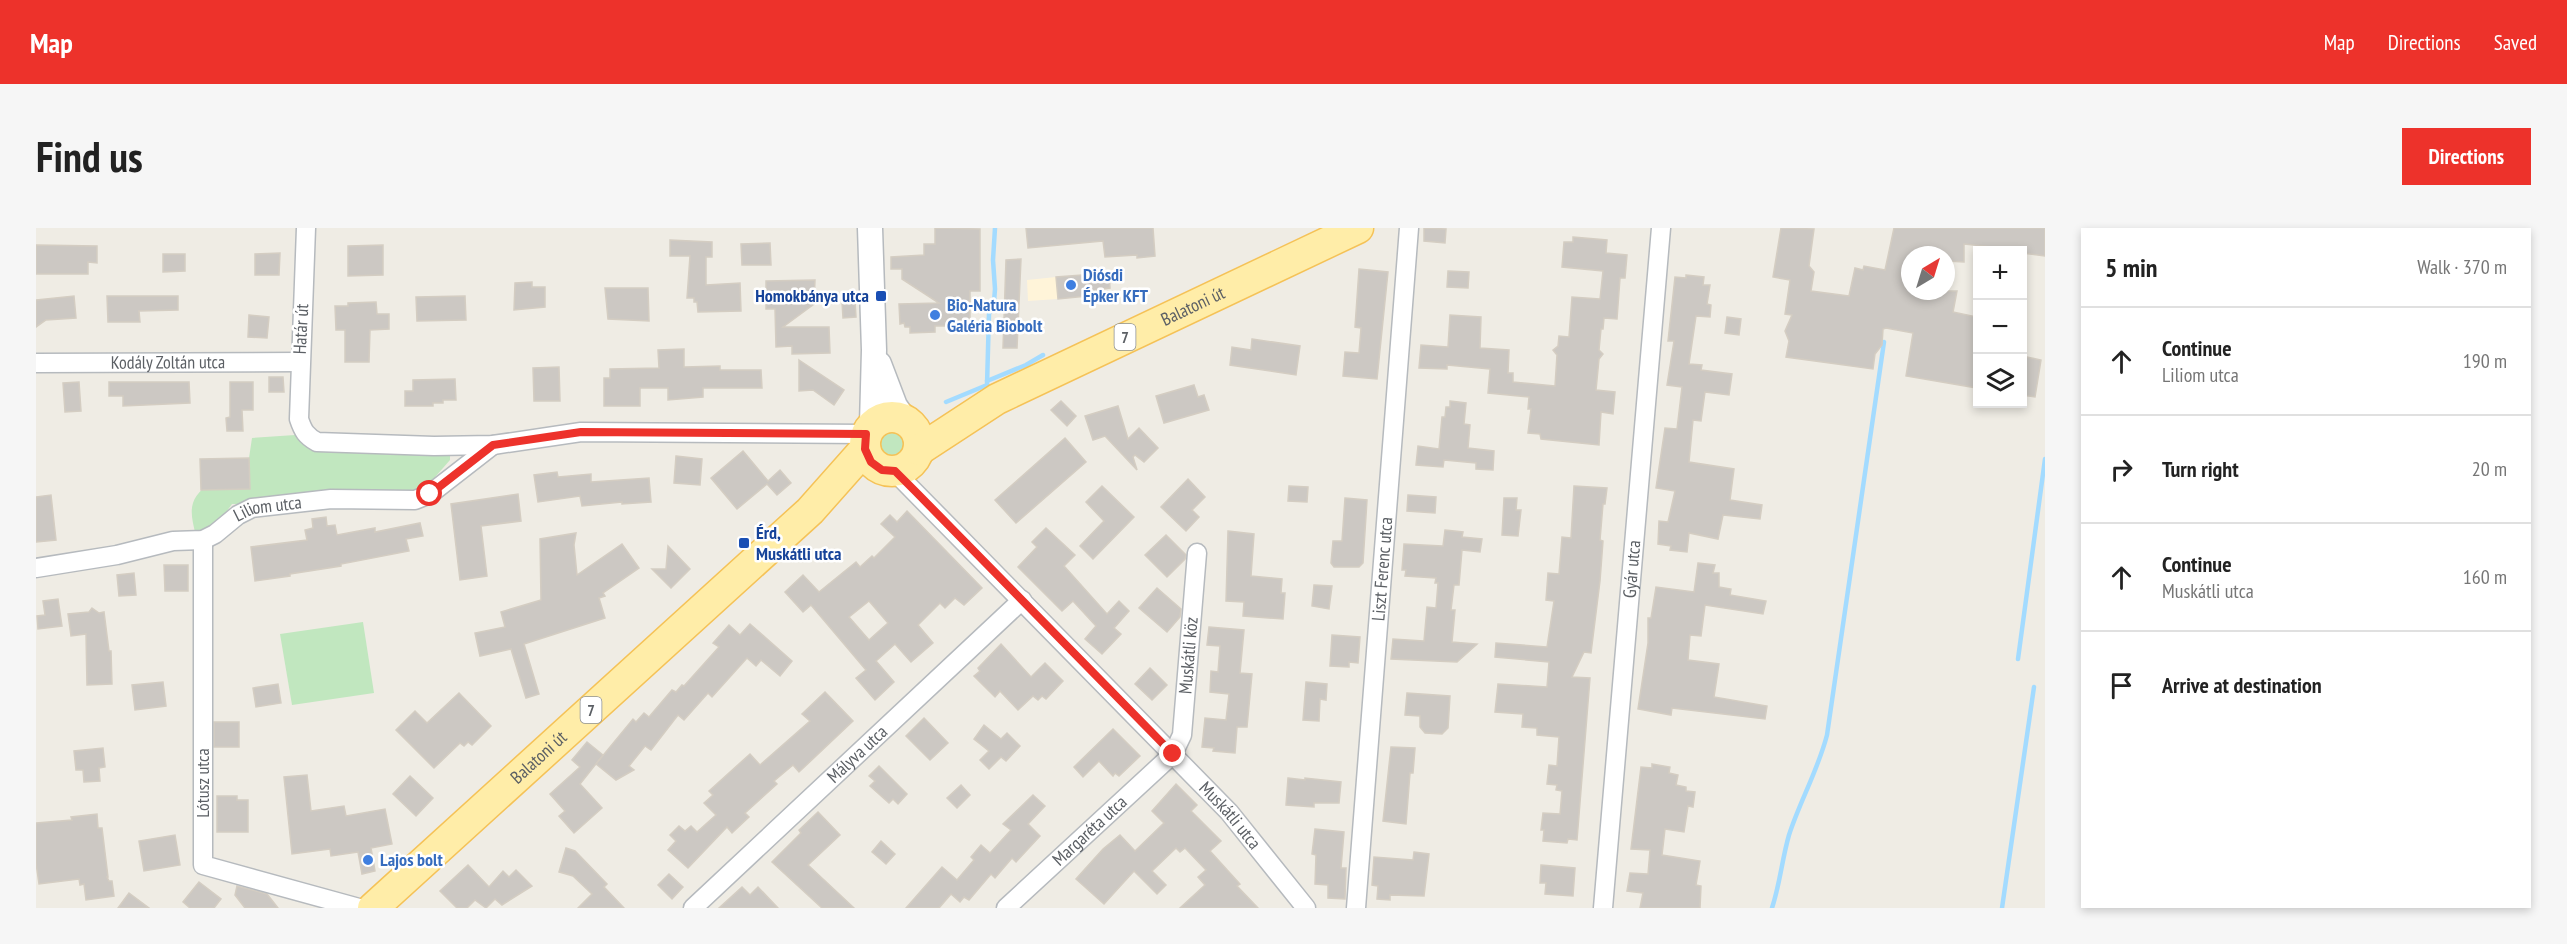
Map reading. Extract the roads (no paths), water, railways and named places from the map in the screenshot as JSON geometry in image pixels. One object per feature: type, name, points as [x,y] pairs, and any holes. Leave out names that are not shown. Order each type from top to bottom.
[{"type":"main road","name":"Balatoni út","points":[[919,450],[997,399],[1358,228]]},
{"type":"main road","name":"Balatoni út","points":[[906,420],[935,417],[997,399]]},
{"type":"main road","name":"7","points":[[906,420],[898,416],[885,417],[876,450],[906,468],[914,460],[919,450]]},
{"type":"main road","points":[[906,420],[920,442],[919,450]]},
{"type":"main road","name":"Balatoni út","points":[[373,908],[876,450]]},
{"type":"street","name":"Határ út","points":[[302,430],[299,419],[300,362],[306,228]]},
{"type":"street","points":[[870,228],[876,450]]},
{"type":"street","name":"Liszt Ferenc utca","points":[[1356,908],[1409,228]]},
{"type":"street","name":"Gyár utca","points":[[1603,908],[1661,228]]},
{"type":"street","points":[[874,350],[886,387],[906,420]]},
{"type":"street","name":"Kodály Zoltán utca","points":[[36,363],[300,362]]},
{"type":"street","name":"Liliom utca","points":[[302,430],[317,442],[434,446],[493,445],[581,432],[700,431],[876,450]]},
{"type":"street","name":"Liliom utca","points":[[203,540],[252,508],[331,500],[415,500],[430,494],[493,445]]},
{"type":"street","name":"Muskátli utca","points":[[876,450],[1229,812],[1306,908]]},
{"type":"street","points":[[36,568],[117,555],[173,541],[203,540]]},
{"type":"street","name":"Lótusz utca","points":[[203,540],[203,865],[359,908]]},
{"type":"street","name":"Muskátli köz","points":[[1173,754],[1182,735],[1197,554]]},
{"type":"street","name":"Mályva utca","points":[[693,908],[1022,600]]},
{"type":"street","name":"Margaréta utca","points":[[1006,908],[1173,754]]},
{"type":"waterway","points":[[946,402],[987,385],[989,314],[994,302],[995,289],[993,260],[995,228]]},
{"type":"waterway","points":[[1772,908],[1789,835],[1827,735],[1884,342]]},
{"type":"waterway","points":[[987,381],[1026,365],[1043,355]]},
{"type":"waterway","points":[[2018,659],[2045,459]]},
{"type":"waterway","points":[[2002,908],[2034,687]]},
{"type":"place","name":"Diósdi Épker KFT","points":[[1071,285]]},
{"type":"place","name":"Homokbánya utca","points":[[881,296]]},
{"type":"place","name":"Bio-Natura Galéria Biobolt","points":[[935,315]]},
{"type":"place","name":"Érd, Muskátli utca","points":[[744,543]]},
{"type":"place","name":"Lajos bolt","points":[[368,860]]}]
